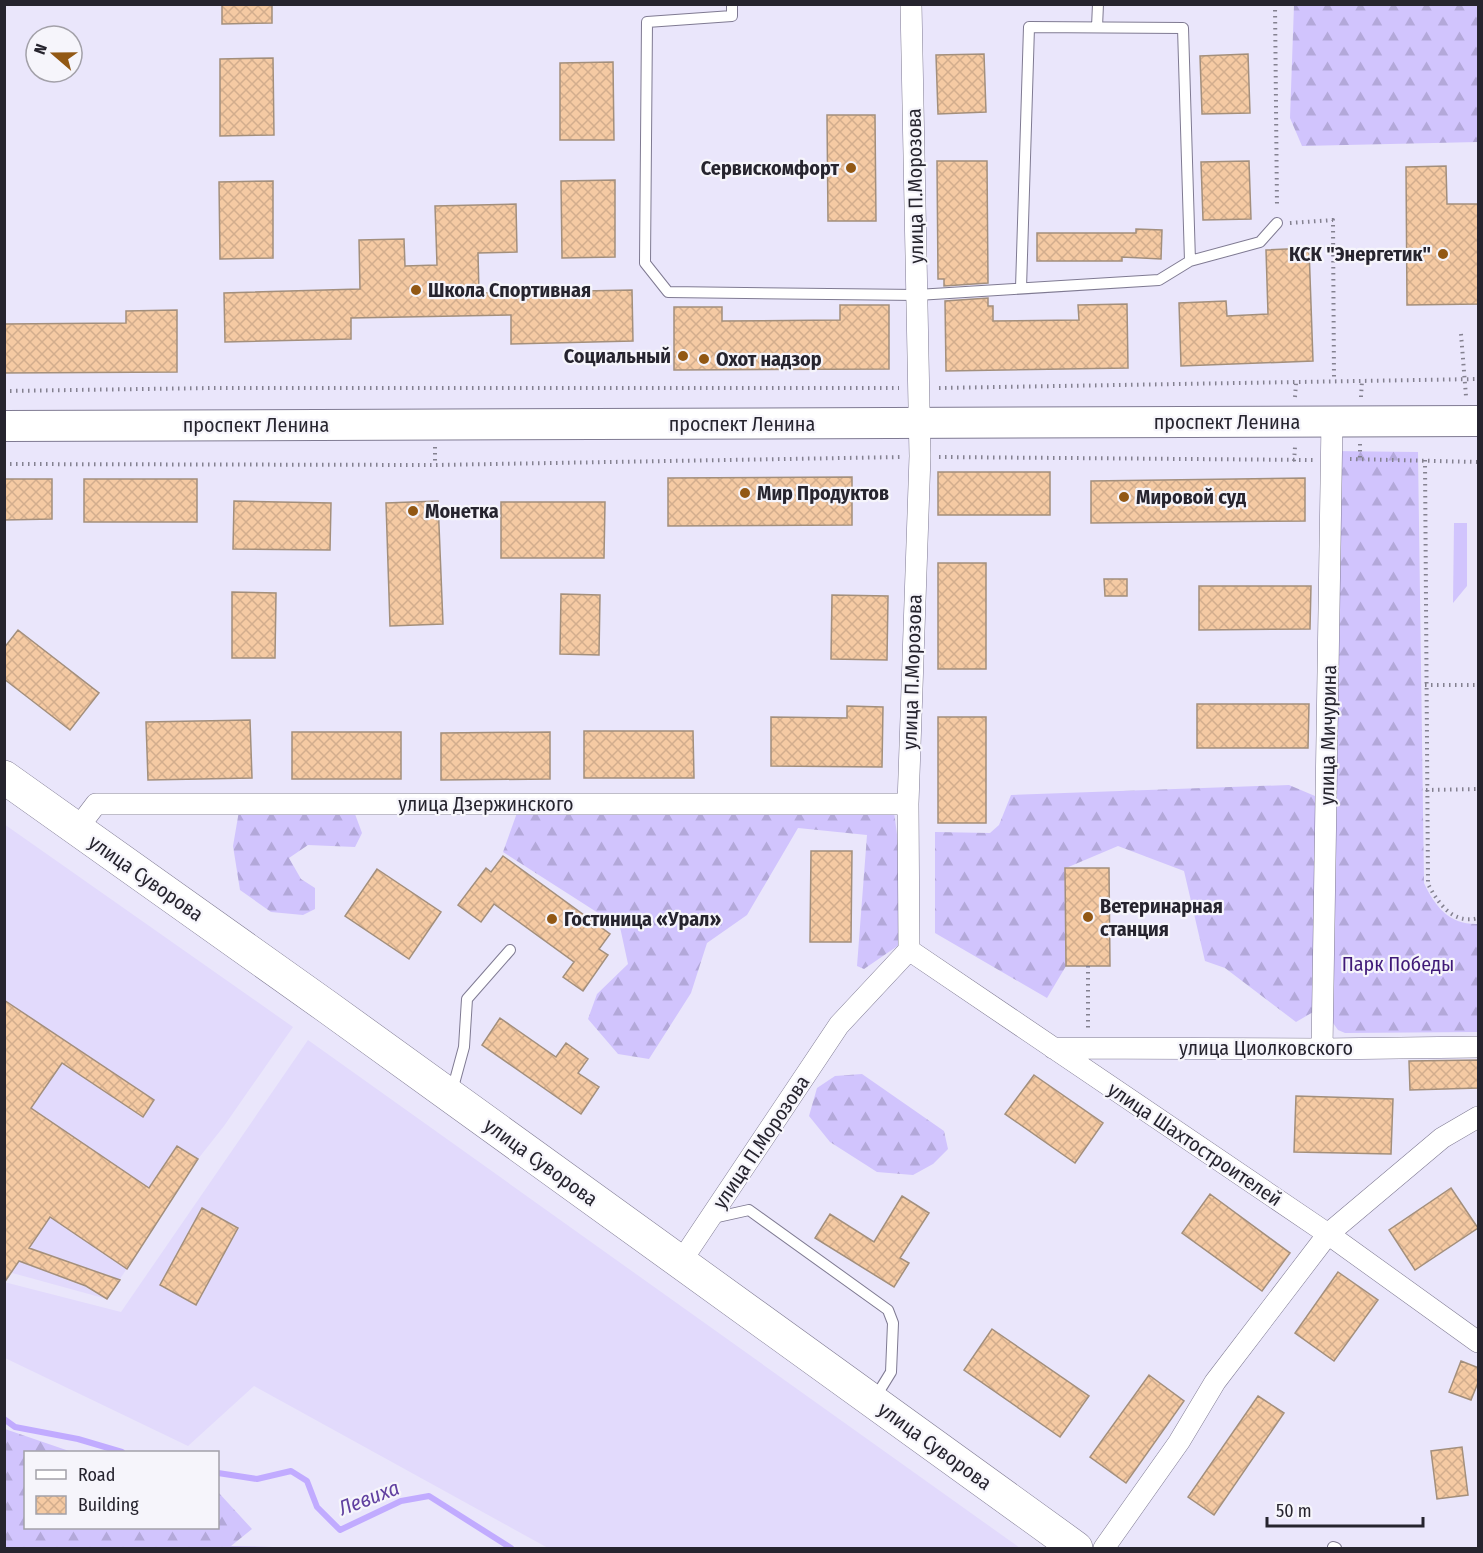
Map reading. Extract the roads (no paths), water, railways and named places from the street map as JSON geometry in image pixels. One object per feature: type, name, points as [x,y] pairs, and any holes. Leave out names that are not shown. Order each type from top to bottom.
[{"type":"main road","name":"проспект Ленина","points":[[4,426],[1473,421]]},
{"type":"main road","name":"улица Суворова","points":[[10,785],[77,830],[450,1096],[1076,1548]]},
{"type":"street","name":"улица П.Морозова","points":[[680,1263],[839,1025],[909,950],[908,804],[920,456],[911,4]]},
{"type":"street","name":"улица Мичурина","points":[[1322,1049],[1332,422]]},
{"type":"street","name":"улица Дзержинского","points":[[77,830],[96,804],[908,804]]},
{"type":"street","name":"улица Шахтостроителей","points":[[909,950],[1328,1234],[1479,1342]]},
{"type":"street","name":"улица Циолковского","points":[[1053,1048],[1479,1047]]},
{"type":"street","points":[[1104,1548],[1179,1442],[1215,1382],[1328,1234],[1442,1138],[1479,1117]]},
{"type":"lane","points":[[732,4],[732,16],[647,22],[645,263],[668,292],[917,295],[1158,280],[1190,261],[1260,242],[1277,223]]},
{"type":"lane","points":[[1097,27],[1098,4]]},
{"type":"lane","points":[[1022,288],[1029,27],[1183,28],[1190,261]]},
{"type":"lane","points":[[450,1096],[464,1047],[467,999],[510,950]]},
{"type":"lane","points":[[709,1219],[748,1210],[888,1310],[893,1323],[891,1372],[873,1401]]},
{"type":"waterway","name":"Левиха","points":[[4,1419],[15,1427],[78,1439],[119,1451]]},
{"type":"waterway","name":"Левиха","points":[[219,1473],[257,1479],[291,1471],[307,1481],[317,1507],[340,1530],[401,1501],[429,1496],[511,1548]]},
{"type":"place","name":"Сервискомфорт","points":[[851,168]]},
{"type":"place","name":"КСК \"Энергетик\"","points":[[1443,254]]},
{"type":"place","name":"Школа Спортивная","points":[[416,290]]},
{"type":"place","name":"Социальный","points":[[683,356]]},
{"type":"place","name":"Охот надзор","points":[[704,359]]},
{"type":"place","name":"Мир Продуктов","points":[[745,493]]},
{"type":"place","name":"Мировой суд","points":[[1124,497]]},
{"type":"place","name":"Монетка","points":[[413,511]]},
{"type":"place","name":"Ветеринарная станция","points":[[1088,917]]},
{"type":"place","name":"Гостиница «Урал»","points":[[552,919]]},
{"type":"park label","name":"Парк Победы","points":[[1398,964]]}]
